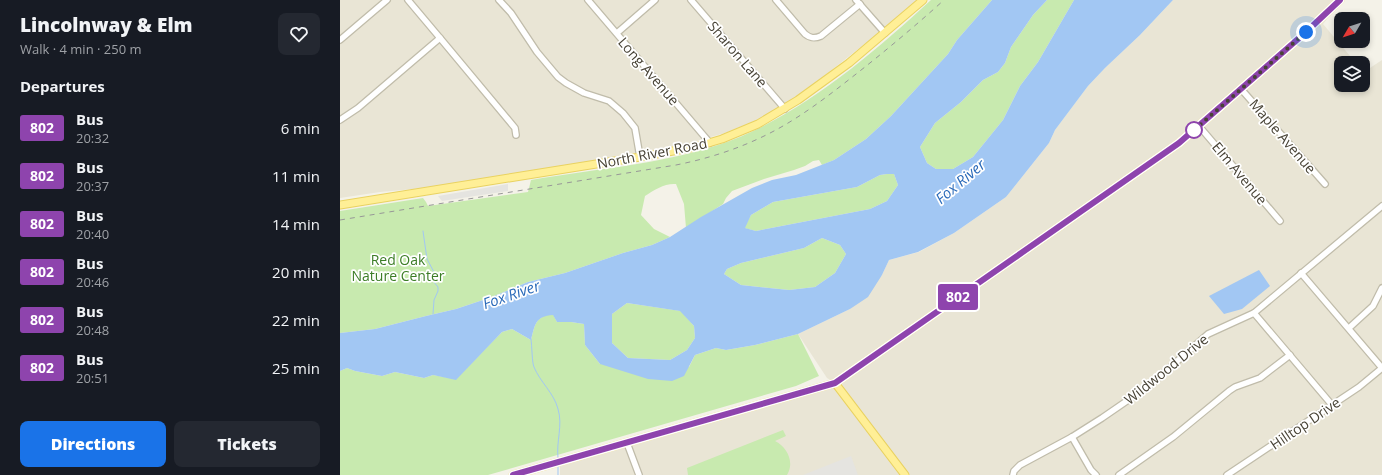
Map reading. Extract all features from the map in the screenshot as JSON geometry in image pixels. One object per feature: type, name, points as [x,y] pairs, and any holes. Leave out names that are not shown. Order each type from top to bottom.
[{"type":"main road","name":"North River Road","points":[[340,205],[640,157],[680,150],[710,142],[746,129],[784,109],[824,82],[923,0]]},
{"type":"main road","points":[[513,475],[835,383],[1179,143],[1306,32],[1340,0]]},
{"type":"main road","points":[[835,383],[905,475]]},
{"type":"street","points":[[340,40],[387,0]]},
{"type":"street","points":[[408,0],[515,128],[516,135]]},
{"type":"street","points":[[499,0],[511,13],[537,52],[558,77],[584,93],[609,101],[624,113],[635,128],[640,157]]},
{"type":"street","name":"Long Avenue","points":[[588,0],[710,142]]},
{"type":"street","points":[[617,33],[655,0]]},
{"type":"street","name":"Sharon Lane","points":[[691,0],[784,109]]},
{"type":"street","points":[[776,0],[810,38],[821,36],[858,2],[885,33]]},
{"type":"street","points":[[340,120],[358,108],[440,38]]},
{"type":"street","name":"Maple Avenue","points":[[1241,88],[1325,184]]},
{"type":"street","name":"Elm Avenue","points":[[1199,126],[1280,221]]},
{"type":"street","name":"Wildwood Drive","points":[[1012,475],[1020,465],[1072,437],[1150,384],[1208,334],[1254,313],[1382,206]]},
{"type":"street","points":[[1301,273],[1382,368]]},
{"type":"street","points":[[1349,328],[1373,306],[1382,288]]},
{"type":"street","points":[[1254,313],[1332,405]]},
{"type":"street","points":[[1119,475],[1173,437],[1229,391],[1235,387],[1260,378],[1290,355]]},
{"type":"street","name":"Hilltop Drive","points":[[1227,475],[1359,387],[1382,368]]},
{"type":"street","points":[[1072,437],[1091,470],[1096,475]]},
{"type":"street","points":[[627,443],[639,475]]},
{"type":"shaded area","points":[[340,0],[917,0],[876,35],[805,91],[755,121],[725,133],[686,144],[605,159],[425,188],[380,192],[340,198]]},
{"type":"shaded area","points":[[1173,0],[1342,0],[1323,24],[1334,37],[1334,48],[1343,48],[1350,56],[1334,56],[1334,92],[1370,92],[1370,68],[1382,60],[1382,475],[906,475],[839,385],[827,378],[798,334],[850,309],[882,275],[889,260],[919,252],[954,233],[1006,197],[1049,143],[1055,130],[1088,86]]},
{"type":"shaded area","points":[[508,184],[508,191],[442,201],[438,196]]},
{"type":"shaded area","points":[[834,387],[900,475],[560,475],[560,463]]},
{"type":"shaded area","points":[[851,456],[858,475],[803,475]]},
{"type":"green space","name":"Red Oak Nature Center","points":[[931,0],[992,0],[957,40],[948,54],[891,116],[866,139],[834,160],[822,165],[819,160],[813,161],[805,166],[732,191],[723,204],[686,228],[684,204],[676,184],[664,186],[645,196],[641,215],[654,229],[670,237],[652,245],[623,253],[565,273],[528,282],[492,297],[456,309],[375,329],[340,333],[340,211],[423,198],[428,206],[528,192],[531,180],[649,162],[695,152],[718,145],[747,134],[776,119],[831,84],[883,43]]},
{"type":"green space","points":[[1047,0],[1074,0],[1038,62],[1020,86],[1003,120],[973,157],[953,169],[936,169],[927,163],[920,147],[935,123],[961,102],[983,80],[998,72],[1005,63],[1011,47],[1033,15]]},
{"type":"green space","points":[[894,174],[898,185],[887,201],[870,209],[756,231],[744,228],[751,215],[773,202],[857,187],[880,175]]},
{"type":"green space","points":[[822,238],[840,245],[846,254],[835,273],[815,287],[789,290],[741,285],[724,274],[727,269],[741,263],[804,248]]},
{"type":"green space","points":[[627,303],[681,311],[694,326],[695,338],[687,350],[670,360],[628,358],[612,343],[612,314]]},
{"type":"green space","points":[[553,314],[557,322],[584,324],[585,345],[600,364],[689,367],[695,355],[716,348],[726,350],[755,345],[798,334],[819,376],[796,386],[488,475],[340,475],[340,371],[347,368],[382,376],[395,372],[424,378],[433,375],[456,379],[502,332],[512,329],[531,340],[535,326],[539,319]]},
{"type":"green space","points":[[783,430],[786,436],[775,441],[783,447],[790,460],[787,475],[688,475],[687,468]]},
{"type":"water","name":"Fox River","points":[[992,0],[1047,0],[1033,15],[1011,47],[1005,63],[998,72],[983,80],[961,102],[935,123],[920,147],[927,163],[936,169],[953,169],[973,157],[1003,120],[1020,86],[1038,62],[1074,0],[1173,0],[1088,86],[1055,130],[1049,143],[1006,197],[954,233],[918,252],[889,260],[882,275],[868,297],[850,309],[798,334],[755,345],[726,350],[716,348],[695,355],[684,376],[672,381],[648,379],[600,364],[585,345],[584,324],[557,322],[553,315],[539,319],[535,326],[531,340],[512,329],[502,332],[456,380],[433,375],[424,378],[395,372],[382,376],[347,368],[340,371],[340,333],[375,329],[456,309],[492,297],[528,282],[565,273],[623,253],[652,245],[670,237],[701,217],[752,188],[772,180],[796,175],[834,160],[866,139],[891,116],[948,54],[957,40]],"holes":[[[894,174],[898,185],[887,201],[870,209],[756,231],[745,228],[751,215],[773,202],[857,187],[880,175]],[[822,238],[840,245],[846,254],[835,273],[815,287],[789,290],[741,285],[724,274],[727,269],[741,263],[804,248]],[[627,303],[680,311],[694,326],[695,338],[687,350],[670,360],[628,358],[612,343],[612,314]]]},
{"type":"water","points":[[1259,270],[1270,286],[1242,309],[1224,314],[1209,296]]},
{"type":"waterway","points":[[423,231],[427,259],[435,274],[433,281],[438,287],[434,300],[433,314]]},
{"type":"waterway","points":[[531,339],[534,367],[556,403],[558,409],[560,421],[558,458]]},
{"type":"waterway","points":[[558,466],[558,475]]},
{"type":"railway","points":[[340,220],[676,165],[731,150],[774,131],[808,110],[875,59],[944,0]]},
{"type":"bus line","name":"802","points":[[513,475],[835,383],[1179,143],[1306,32],[1340,0]]},
{"type":"route","points":[[1194,130],[1192,132],[1306,32]]}]
